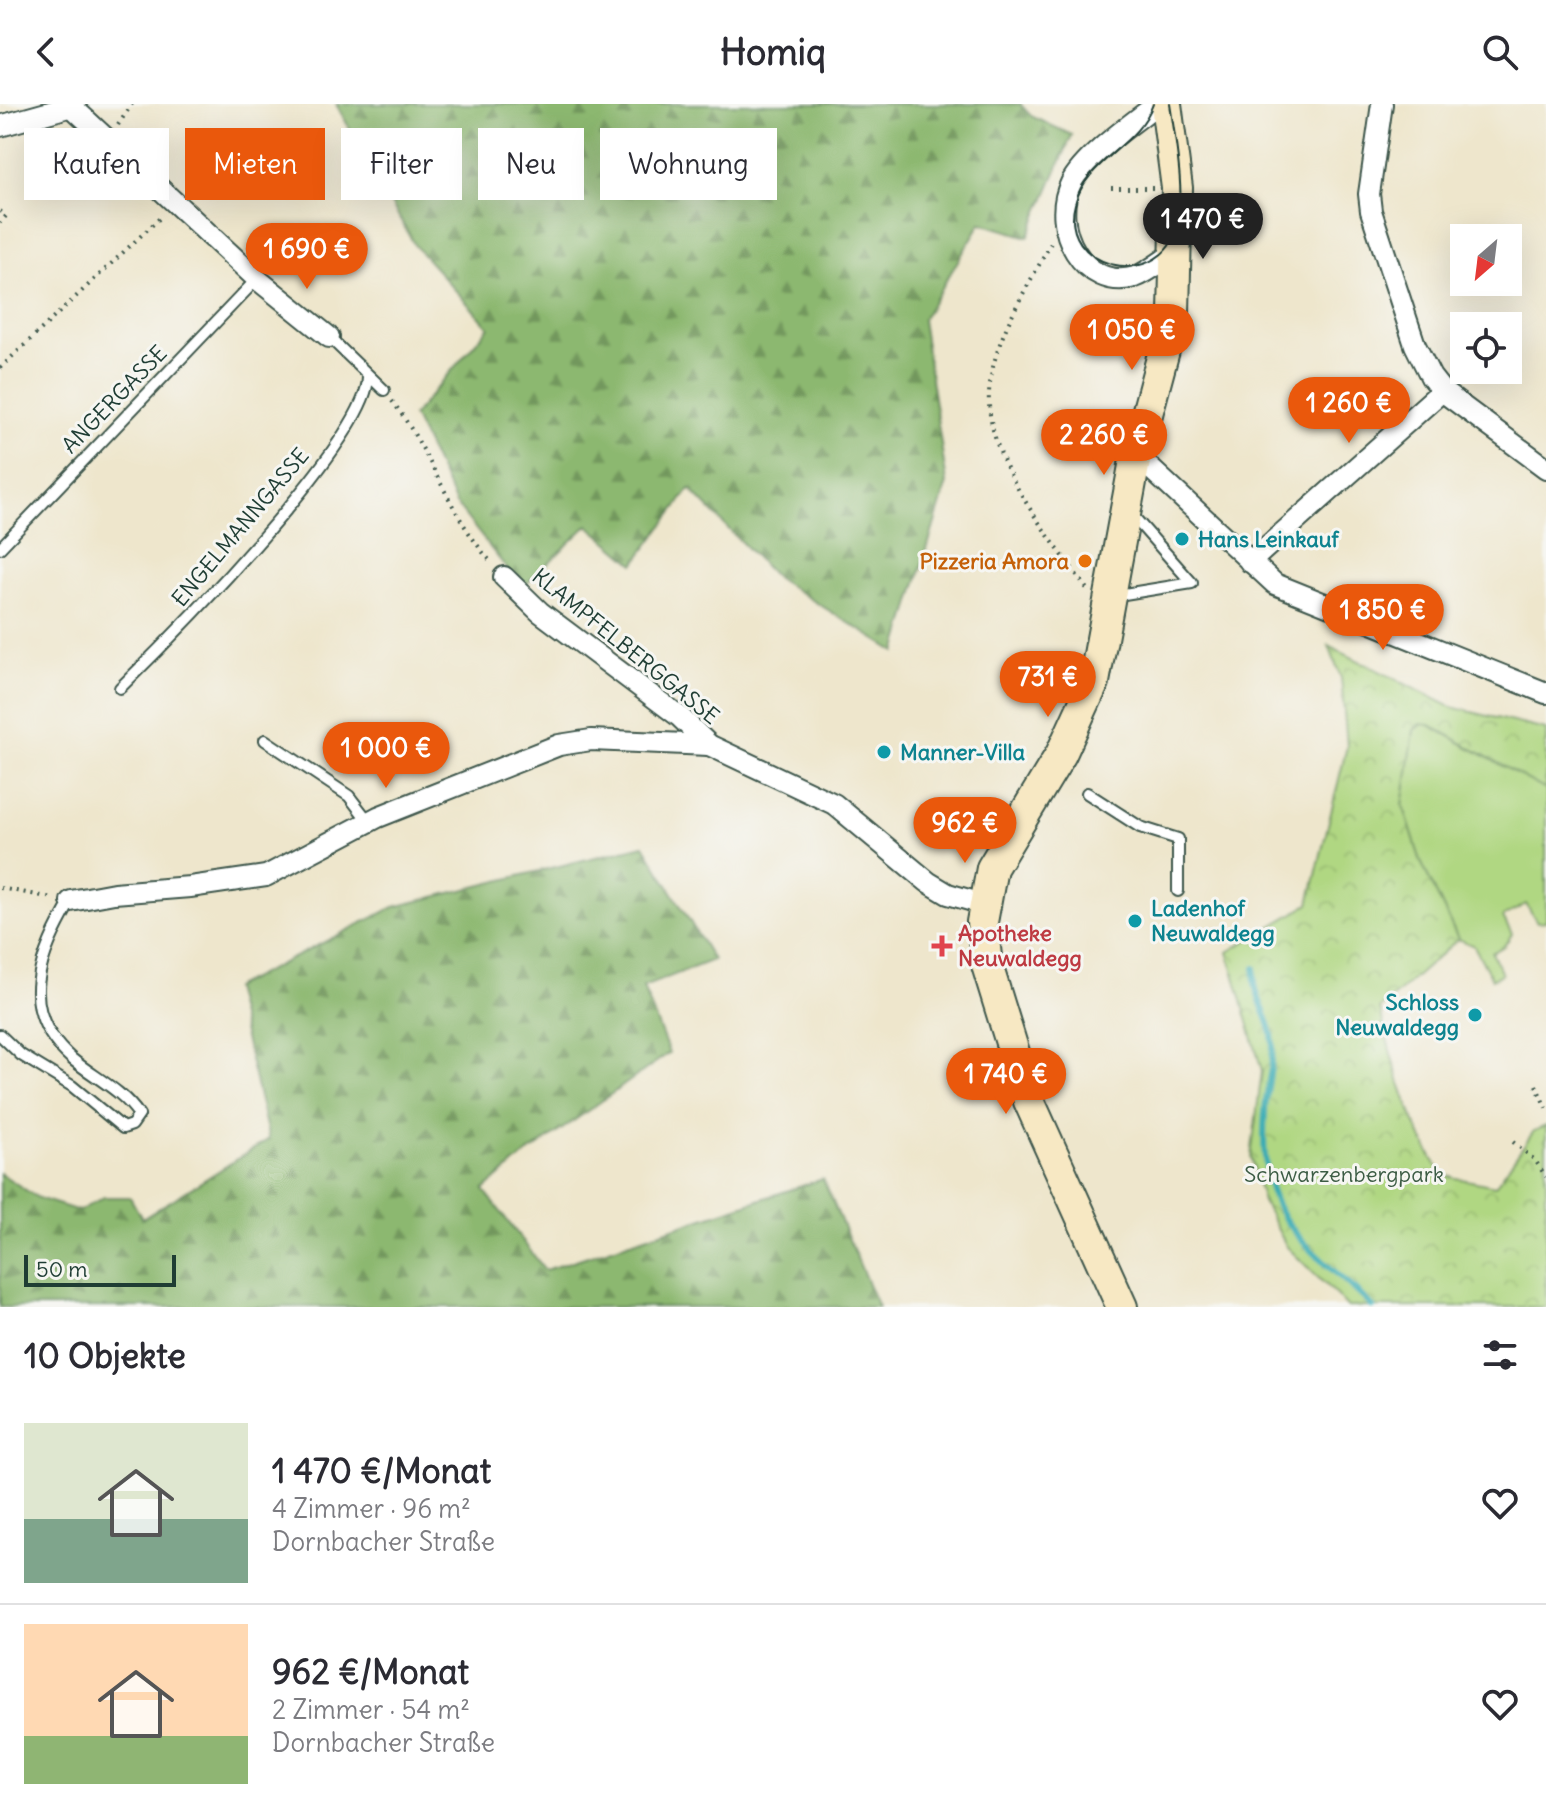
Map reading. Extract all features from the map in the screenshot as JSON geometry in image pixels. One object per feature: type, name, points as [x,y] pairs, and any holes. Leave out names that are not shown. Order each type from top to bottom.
[{"type":"main road","points":[[1122,1307],[1029,1101],[987,965],[983,904],[992,868],[1056,763],[1090,695],[1136,455],[1172,328],[1177,188],[1166,104]]},
{"type":"street","points":[[1157,104],[1072,180],[1062,209],[1065,232],[1083,261],[1113,276],[1134,277],[1177,251]]},
{"type":"street","points":[[1382,104],[1369,194],[1371,211],[1419,353],[1442,391],[1546,468]]},
{"type":"street","points":[[0,126],[70,105],[257,279],[329,337]]},
{"type":"street","points":[[1250,562],[1442,391]]},
{"type":"street","points":[[1136,455],[1275,584],[1546,693]]},
{"type":"street","name":"KLAMPFELBERGGASSE","points":[[504,577],[540,612],[680,717],[709,745],[834,804],[928,882],[948,894],[983,904]]},
{"type":"street","points":[[71,901],[114,893],[190,887],[266,876],[369,822],[508,764],[575,741],[709,745]]},
{"type":"lane","name":"ANGERGASSE","points":[[0,548],[257,279]]},
{"type":"lane","points":[[329,337],[368,378],[384,390]]},
{"type":"lane","name":"ENGELMANNGASSE","points":[[120,688],[196,612],[294,500],[351,422],[368,393],[368,378]]},
{"type":"lane","points":[[1108,606],[1192,583],[1126,508]]},
{"type":"lane","points":[[265,740],[349,796],[369,822]]},
{"type":"lane","points":[[1087,793],[1140,827],[1178,839],[1178,891]]},
{"type":"lane","points":[[0,1035],[21,1055],[72,1086],[116,1124],[123,1128],[132,1125],[139,1115],[131,1103],[70,1057],[46,1022],[37,990],[39,964],[71,901]]},
{"type":"path","points":[[1111,188],[1153,188]]},
{"type":"path","points":[[0,211],[6,216],[0,223]]},
{"type":"path","points":[[0,368],[159,218]]},
{"type":"path","points":[[1065,232],[1053,239],[1010,320],[990,380],[989,418],[1021,493],[1108,606]]},
{"type":"path","name":"KLAMPFELBERGGASSE","points":[[384,390],[423,448],[436,479],[462,521],[504,577]]},
{"type":"path","points":[[0,888],[71,901]]},
{"type":"path","points":[[1536,1085],[1546,1108]]},
{"type":"path","points":[[1513,1142],[1535,1160],[1546,1177]]},
{"type":"green space","points":[[336,104],[1020,104],[1031,116],[1072,135],[1028,237],[981,223],[922,320],[947,483],[896,652],[775,577],[690,489],[634,564],[588,525],[522,588],[456,504],[413,416],[489,327],[415,246],[389,200],[462,200],[462,128],[349,128]]},
{"type":"green space","name":"Schwarzenbergpark","points":[[1329,646],[1451,707],[1546,730],[1546,790],[1430,725],[1420,724],[1414,730],[1403,805],[1421,862],[1458,939],[1380,1009],[1404,1095],[1442,1175],[1495,1186],[1534,1131],[1546,1126],[1546,1307],[1348,1307],[1287,1247],[1263,1202],[1251,1157],[1262,1071],[1228,952],[1309,904],[1347,746],[1341,678]]},
{"type":"green space","points":[[1425,723],[1546,790],[1546,921],[1537,922],[1526,904],[1503,917],[1512,934],[1504,946],[1492,953],[1502,974],[1492,979],[1474,946],[1458,939],[1421,862],[1403,805],[1414,730]]},
{"type":"green space","points":[[644,845],[713,960],[643,987],[669,1053],[523,1157],[484,1190],[545,1270],[823,1179],[878,1307],[0,1307],[0,1173],[38,1198],[79,1211],[104,1197],[130,1197],[142,1219],[269,1139],[233,988],[394,907]]},
{"type":"waterway","points":[[1255,968],[1256,989],[1273,1044],[1264,1134],[1272,1193],[1294,1231],[1373,1307]]},
{"type":"tram line","points":[[1153,104],[1136,131],[1090,176],[1075,204],[1074,226],[1081,243],[1094,256],[1111,264],[1130,266],[1149,262],[1165,251],[1176,232],[1180,187],[1170,104]]},
{"type":"place","name":"Hans Leinkauf","points":[[1182,539]]},
{"type":"place","name":"Pizzeria Amora","points":[[1085,561]]},
{"type":"place","name":"Manner-Villa","points":[[884,752]]},
{"type":"place","name":"Ladenhof Neuwaldegg","points":[[1135,921]]},
{"type":"place","name":"Apotheke Neuwaldegg","points":[[942,946]]},
{"type":"place","name":"Schloss Neuwaldegg","points":[[1475,1015]]}]
